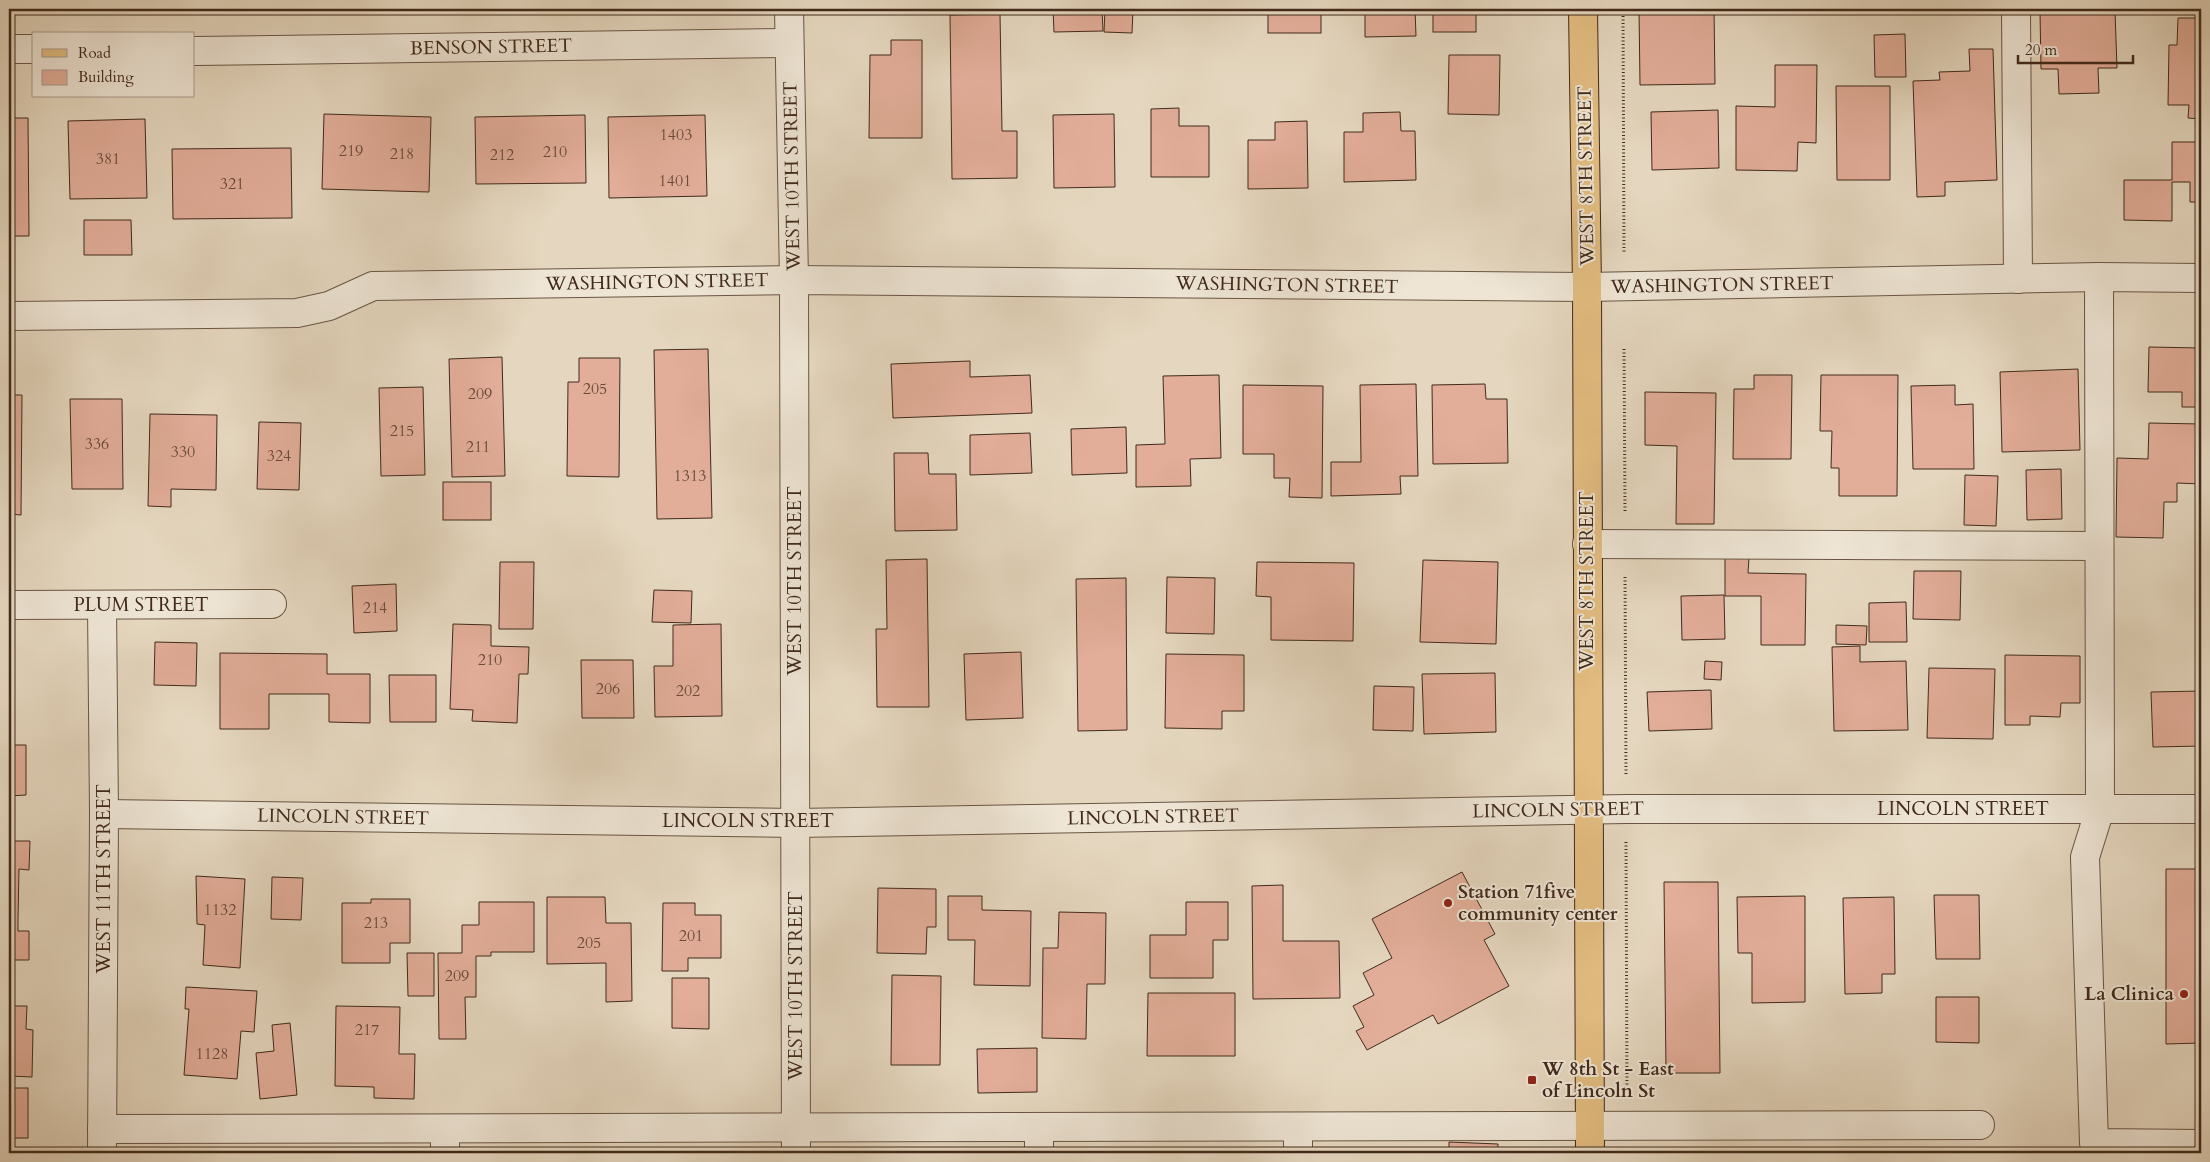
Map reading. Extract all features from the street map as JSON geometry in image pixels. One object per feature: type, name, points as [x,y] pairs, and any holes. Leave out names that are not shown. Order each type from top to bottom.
[{"type":"main road","name":"WEST 8TH STREET","points":[[1584,9],[1590,810],[1590,1153]]},
{"type":"street","name":"WEST 10TH STREET","points":[[789,9],[794,280],[796,1140]]},
{"type":"street","points":[[2016,9],[2018,279]]},
{"type":"street","name":"BENSON STREET","points":[[195,50],[789,43]]},
{"type":"street","points":[[9,49],[32,50]]},
{"type":"street","name":"WASHINGTON STREET","points":[[9,316],[297,313],[329,306],[373,286],[794,280],[1624,287],[2099,277],[2201,278]]},
{"type":"street","points":[[2099,277],[2100,809],[2085,857],[2094,1143],[2201,1144]]},
{"type":"street","points":[[1587,544],[2099,546]]},
{"type":"street","name":"PLUM STREET","points":[[9,604],[272,604]]},
{"type":"street","name":"WEST 11TH STREET","points":[[102,605],[104,814],[102,1141]]},
{"type":"street","name":"LINCOLN STREET","points":[[104,814],[796,822],[1626,809],[2201,809]]},
{"type":"street","points":[[102,1141],[1298,1140],[1590,1126],[1980,1125]]},
{"type":"path","points":[[1623,9],[1624,287]]},
{"type":"path","points":[[1624,346],[1628,1126]]},
{"type":"building","points":[[1053,9],[1102,9],[1103,31],[1054,32]]},
{"type":"building","points":[[1105,9],[1133,9],[1132,33],[1104,32]]},
{"type":"building","points":[[1268,9],[1321,9],[1321,33],[1268,33]]},
{"type":"building","points":[[1365,9],[1415,9],[1416,36],[1365,37]]},
{"type":"building","points":[[1433,9],[1476,9],[1476,32],[1433,32]]},
{"type":"building","points":[[1639,9],[1714,9],[1715,84],[1640,85]]},
{"type":"building","points":[[2058,9],[2115,11],[2117,68],[2098,68],[2099,93],[2059,94],[2058,69],[2041,69],[2040,12],[2059,12]]},
{"type":"building","points":[[1000,14],[1002,131],[1017,131],[1017,178],[952,179],[950,15]]},
{"type":"building","points":[[2178,18],[2201,18],[2201,119],[2188,118],[2189,105],[2168,105],[2169,45],[2177,45]]},
{"type":"building","points":[[1905,34],[1906,77],[1875,77],[1874,35]]},
{"type":"building","points":[[891,40],[922,40],[922,138],[869,138],[870,55],[891,55]]},
{"type":"building","points":[[1969,49],[1993,49],[1997,180],[1945,182],[1945,196],[1917,197],[1913,81],[1940,80],[1939,72],[1970,71]]},
{"type":"building","points":[[1449,55],[1500,55],[1499,115],[1448,114]]},
{"type":"building","points":[[1775,65],[1817,65],[1816,143],[1798,142],[1797,171],[1736,170],[1736,106],[1775,107]]},
{"type":"building","points":[[1836,86],[1890,86],[1890,180],[1837,180]]},
{"type":"building","points":[[1179,108],[1179,126],[1209,126],[1209,177],[1151,177],[1151,109]]},
{"type":"building","points":[[1718,110],[1719,168],[1652,170],[1651,112]]},
{"type":"building","points":[[1400,112],[1401,131],[1415,131],[1416,180],[1344,182],[1344,132],[1363,132],[1363,113]]},
{"type":"building","points":[[324,114],[431,117],[429,192],[322,189]]},
{"type":"building","points":[[1114,114],[1115,187],[1054,188],[1053,115]]},
{"type":"building","points":[[585,115],[586,183],[476,184],[475,117]]},
{"type":"building","points":[[705,115],[707,196],[609,198],[608,117]]},
{"type":"building","points":[[9,118],[28,118],[29,236],[9,236]]},
{"type":"building","points":[[145,119],[147,198],[70,199],[68,121]]},
{"type":"building","points":[[1307,121],[1308,188],[1248,189],[1248,140],[1275,140],[1275,122]]},
{"type":"building","points":[[2172,142],[2201,142],[2201,202],[2190,202],[2190,182],[2172,182],[2172,221],[2124,220],[2124,180],[2172,180]]},
{"type":"building","points":[[291,148],[292,218],[173,219],[172,149]]},
{"type":"building","points":[[84,220],[131,220],[132,255],[84,255]]},
{"type":"building","points":[[2149,347],[2201,348],[2201,407],[2182,407],[2182,392],[2148,392]]},
{"type":"building","points":[[708,349],[712,518],[657,519],[654,350]]},
{"type":"building","points":[[502,357],[505,476],[452,477],[449,359]]},
{"type":"building","points":[[579,358],[620,358],[619,477],[567,476],[568,382],[579,382]]},
{"type":"building","points":[[970,361],[970,377],[1030,375],[1032,413],[893,418],[891,364]]},
{"type":"building","points":[[2078,369],[2080,450],[2002,452],[2000,372]]},
{"type":"building","points":[[1219,375],[1221,458],[1190,459],[1191,486],[1136,487],[1136,445],[1165,444],[1163,376]]},
{"type":"building","points":[[1754,375],[1792,375],[1791,459],[1733,459],[1734,389],[1754,389]]},
{"type":"building","points":[[1821,375],[1898,375],[1897,496],[1839,496],[1839,468],[1831,468],[1832,431],[1820,431]]},
{"type":"building","points":[[1416,384],[1418,476],[1400,476],[1401,494],[1331,496],[1331,462],[1361,462],[1360,385]]},
{"type":"building","points":[[1485,384],[1486,399],[1507,399],[1508,463],[1433,464],[1432,385]]},
{"type":"building","points":[[1243,385],[1323,386],[1322,498],[1289,497],[1290,478],[1274,478],[1274,454],[1243,454]]},
{"type":"building","points":[[1955,385],[1955,405],[1973,404],[1974,469],[1913,469],[1911,386]]},
{"type":"building","points":[[423,387],[425,475],[381,476],[379,388]]},
{"type":"building","points":[[1645,392],[1716,393],[1714,524],[1676,524],[1677,446],[1645,445]]},
{"type":"building","points":[[9,395],[22,395],[21,515],[9,514]]},
{"type":"building","points":[[70,399],[122,399],[123,489],[72,489]]},
{"type":"building","points":[[150,414],[217,415],[216,490],[171,489],[171,507],[148,506]]},
{"type":"building","points":[[259,422],[301,423],[299,490],[257,489]]},
{"type":"building","points":[[2149,423],[2201,424],[2201,484],[2177,483],[2177,502],[2164,502],[2163,538],[2116,537],[2117,458],[2148,459]]},
{"type":"building","points":[[1126,427],[1127,473],[1072,475],[1071,429]]},
{"type":"building","points":[[1030,433],[1032,473],[970,475],[970,435]]},
{"type":"building","points":[[894,453],[928,453],[929,474],[956,474],[957,530],[895,531]]},
{"type":"building","points":[[2061,469],[2062,519],[2027,520],[2026,470]]},
{"type":"building","points":[[1965,475],[1998,476],[1996,526],[1964,525]]},
{"type":"building","points":[[443,482],[491,482],[491,520],[443,520]]},
{"type":"building","points":[[2200,517],[2201,571],[2199,571]]},
{"type":"building","points":[[1725,558],[1749,558],[1748,573],[1806,574],[1805,645],[1761,645],[1761,596],[1725,596]]},
{"type":"building","points":[[927,559],[929,707],[877,707],[876,629],[887,629],[886,560]]},
{"type":"building","points":[[1423,560],[1498,562],[1496,644],[1420,642]]},
{"type":"building","points":[[500,562],[534,562],[533,629],[499,629]]},
{"type":"building","points":[[1257,562],[1354,563],[1353,641],[1271,640],[1271,597],[1256,596]]},
{"type":"building","points":[[1914,571],[1961,571],[1960,620],[1913,619]]},
{"type":"building","points":[[1167,577],[1215,578],[1214,634],[1166,633]]},
{"type":"building","points":[[1126,578],[1127,730],[1078,731],[1076,579]]},
{"type":"building","points":[[396,584],[397,631],[354,633],[352,586]]},
{"type":"building","points":[[654,590],[692,591],[691,623],[652,622]]},
{"type":"building","points":[[1724,595],[1725,639],[1682,640],[1681,596]]},
{"type":"building","points":[[1906,602],[1907,642],[1869,642],[1869,603]]},
{"type":"building","points":[[453,624],[491,625],[491,646],[529,647],[528,674],[519,674],[517,723],[472,721],[473,710],[450,709]]},
{"type":"building","points":[[721,624],[722,716],[655,717],[654,666],[673,666],[673,625]]},
{"type":"building","points":[[1836,625],[1867,626],[1866,645],[1836,644]]},
{"type":"building","points":[[155,642],[197,643],[196,686],[154,685]]},
{"type":"building","points":[[1860,646],[1860,662],[1906,661],[1908,730],[1834,731],[1832,647]]},
{"type":"building","points":[[1021,652],[1023,718],[966,720],[964,654]]},
{"type":"building","points":[[220,653],[327,654],[327,674],[370,674],[370,723],[329,722],[329,694],[269,694],[269,729],[220,729]]},
{"type":"building","points":[[1166,654],[1244,655],[1244,711],[1222,711],[1222,729],[1165,728]]},
{"type":"building","points":[[2005,655],[2080,656],[2080,703],[2061,703],[2060,717],[2030,716],[2030,725],[2005,725]]},
{"type":"building","points":[[581,660],[633,660],[634,718],[582,718]]},
{"type":"building","points":[[1705,661],[1722,662],[1721,680],[1704,679]]},
{"type":"building","points":[[1929,668],[1995,669],[1993,739],[1927,738]]},
{"type":"building","points":[[1495,673],[1496,732],[1424,734],[1422,674]]},
{"type":"building","points":[[389,675],[436,675],[436,722],[390,722]]},
{"type":"building","points":[[1374,686],[1414,687],[1413,731],[1373,730]]},
{"type":"building","points":[[1711,690],[1712,729],[1649,731],[1647,692]]},
{"type":"building","points":[[2201,691],[2201,746],[2153,747],[2151,692]]},
{"type":"building","points":[[9,745],[26,745],[26,795],[9,796]]},
{"type":"building","points":[[9,841],[30,841],[29,870],[19,869],[18,919],[18,931],[29,931],[29,960],[9,960]]},
{"type":"building","name":"La Clinica","points":[[2166,869],[2201,869],[2201,1043],[2166,1044]]},
{"type":"building","points":[[1462,872],[1495,934],[1484,940],[1509,986],[1438,1024],[1433,1015],[1367,1050],[1356,1031],[1364,1027],[1353,1006],[1374,995],[1363,973],[1392,958],[1372,919]]},
{"type":"building","points":[[196,876],[245,879],[240,968],[203,965],[205,925],[197,924]]},
{"type":"building","points":[[272,877],[303,878],[301,920],[271,919]]},
{"type":"building","points":[[1664,882],[1718,882],[1720,1073],[1666,1073]]},
{"type":"building","points":[[1283,885],[1283,941],[1339,941],[1340,998],[1253,999],[1252,886]]},
{"type":"building","points":[[878,888],[936,889],[936,927],[927,927],[926,954],[877,953]]},
{"type":"building","points":[[1934,895],[1979,895],[1980,959],[1936,959]]},
{"type":"building","points":[[948,896],[982,896],[982,910],[1031,911],[1030,986],[974,985],[975,940],[948,940]]},
{"type":"building","points":[[1805,896],[1805,1002],[1752,1003],[1752,953],[1738,953],[1737,897]]},
{"type":"building","points":[[547,897],[605,897],[606,923],[631,923],[632,1001],[606,1002],[606,963],[547,964]]},
{"type":"building","points":[[1894,897],[1895,974],[1882,974],[1882,993],[1845,994],[1843,898]]},
{"type":"building","points":[[371,899],[410,899],[410,943],[390,943],[390,963],[342,963],[342,903],[371,903]]},
{"type":"building","points":[[479,902],[534,902],[534,952],[491,952],[491,956],[476,956],[476,997],[465,997],[466,1039],[439,1039],[438,953],[462,953],[462,925],[479,925]]},
{"type":"building","points":[[1186,902],[1228,902],[1228,940],[1213,940],[1213,978],[1150,978],[1150,935],[1186,935]]},
{"type":"building","points":[[663,903],[695,903],[695,915],[721,915],[721,958],[688,958],[688,971],[662,971]]},
{"type":"building","points":[[1059,912],[1106,913],[1105,984],[1087,984],[1086,1039],[1042,1038],[1043,948],[1058,948]]},
{"type":"building","points":[[407,953],[434,953],[434,996],[408,996]]},
{"type":"building","points":[[892,975],[941,976],[940,1065],[891,1065]]},
{"type":"building","points":[[672,978],[709,978],[709,1029],[672,1028]]},
{"type":"building","points":[[186,987],[257,991],[254,1032],[241,1031],[237,1079],[184,1075],[189,1009],[185,1009]]},
{"type":"building","points":[[1148,993],[1235,993],[1235,1056],[1147,1056]]},
{"type":"building","points":[[1936,997],[1979,997],[1979,1043],[1936,1042]]},
{"type":"building","points":[[9,1006],[27,1006],[26,1029],[33,1030],[32,1077],[9,1076]]},
{"type":"building","points":[[336,1006],[400,1007],[399,1054],[415,1054],[414,1099],[374,1098],[374,1087],[335,1086]]},
{"type":"building","points":[[290,1023],[297,1095],[260,1099],[256,1053],[274,1051],[272,1025]]},
{"type":"building","points":[[1037,1048],[1037,1092],[978,1093],[977,1049]]},
{"type":"building","points":[[9,1088],[28,1088],[28,1138],[9,1138]]},
{"type":"building","points":[[1449,1142],[1498,1144],[1498,1153],[1449,1153]]},
{"type":"building","points":[[1931,1149],[1982,1149],[1982,1153],[1931,1153]]},
{"type":"building","points":[[938,1150],[938,1153],[889,1153],[889,1152]]},
{"type":"place","name":"Station 71five community center","points":[[1448,903]]},
{"type":"place","name":"La Clinica","points":[[2184,994]]},
{"type":"place","name":"W 8th St - East of Lincoln St","points":[[1532,1080]]}]
